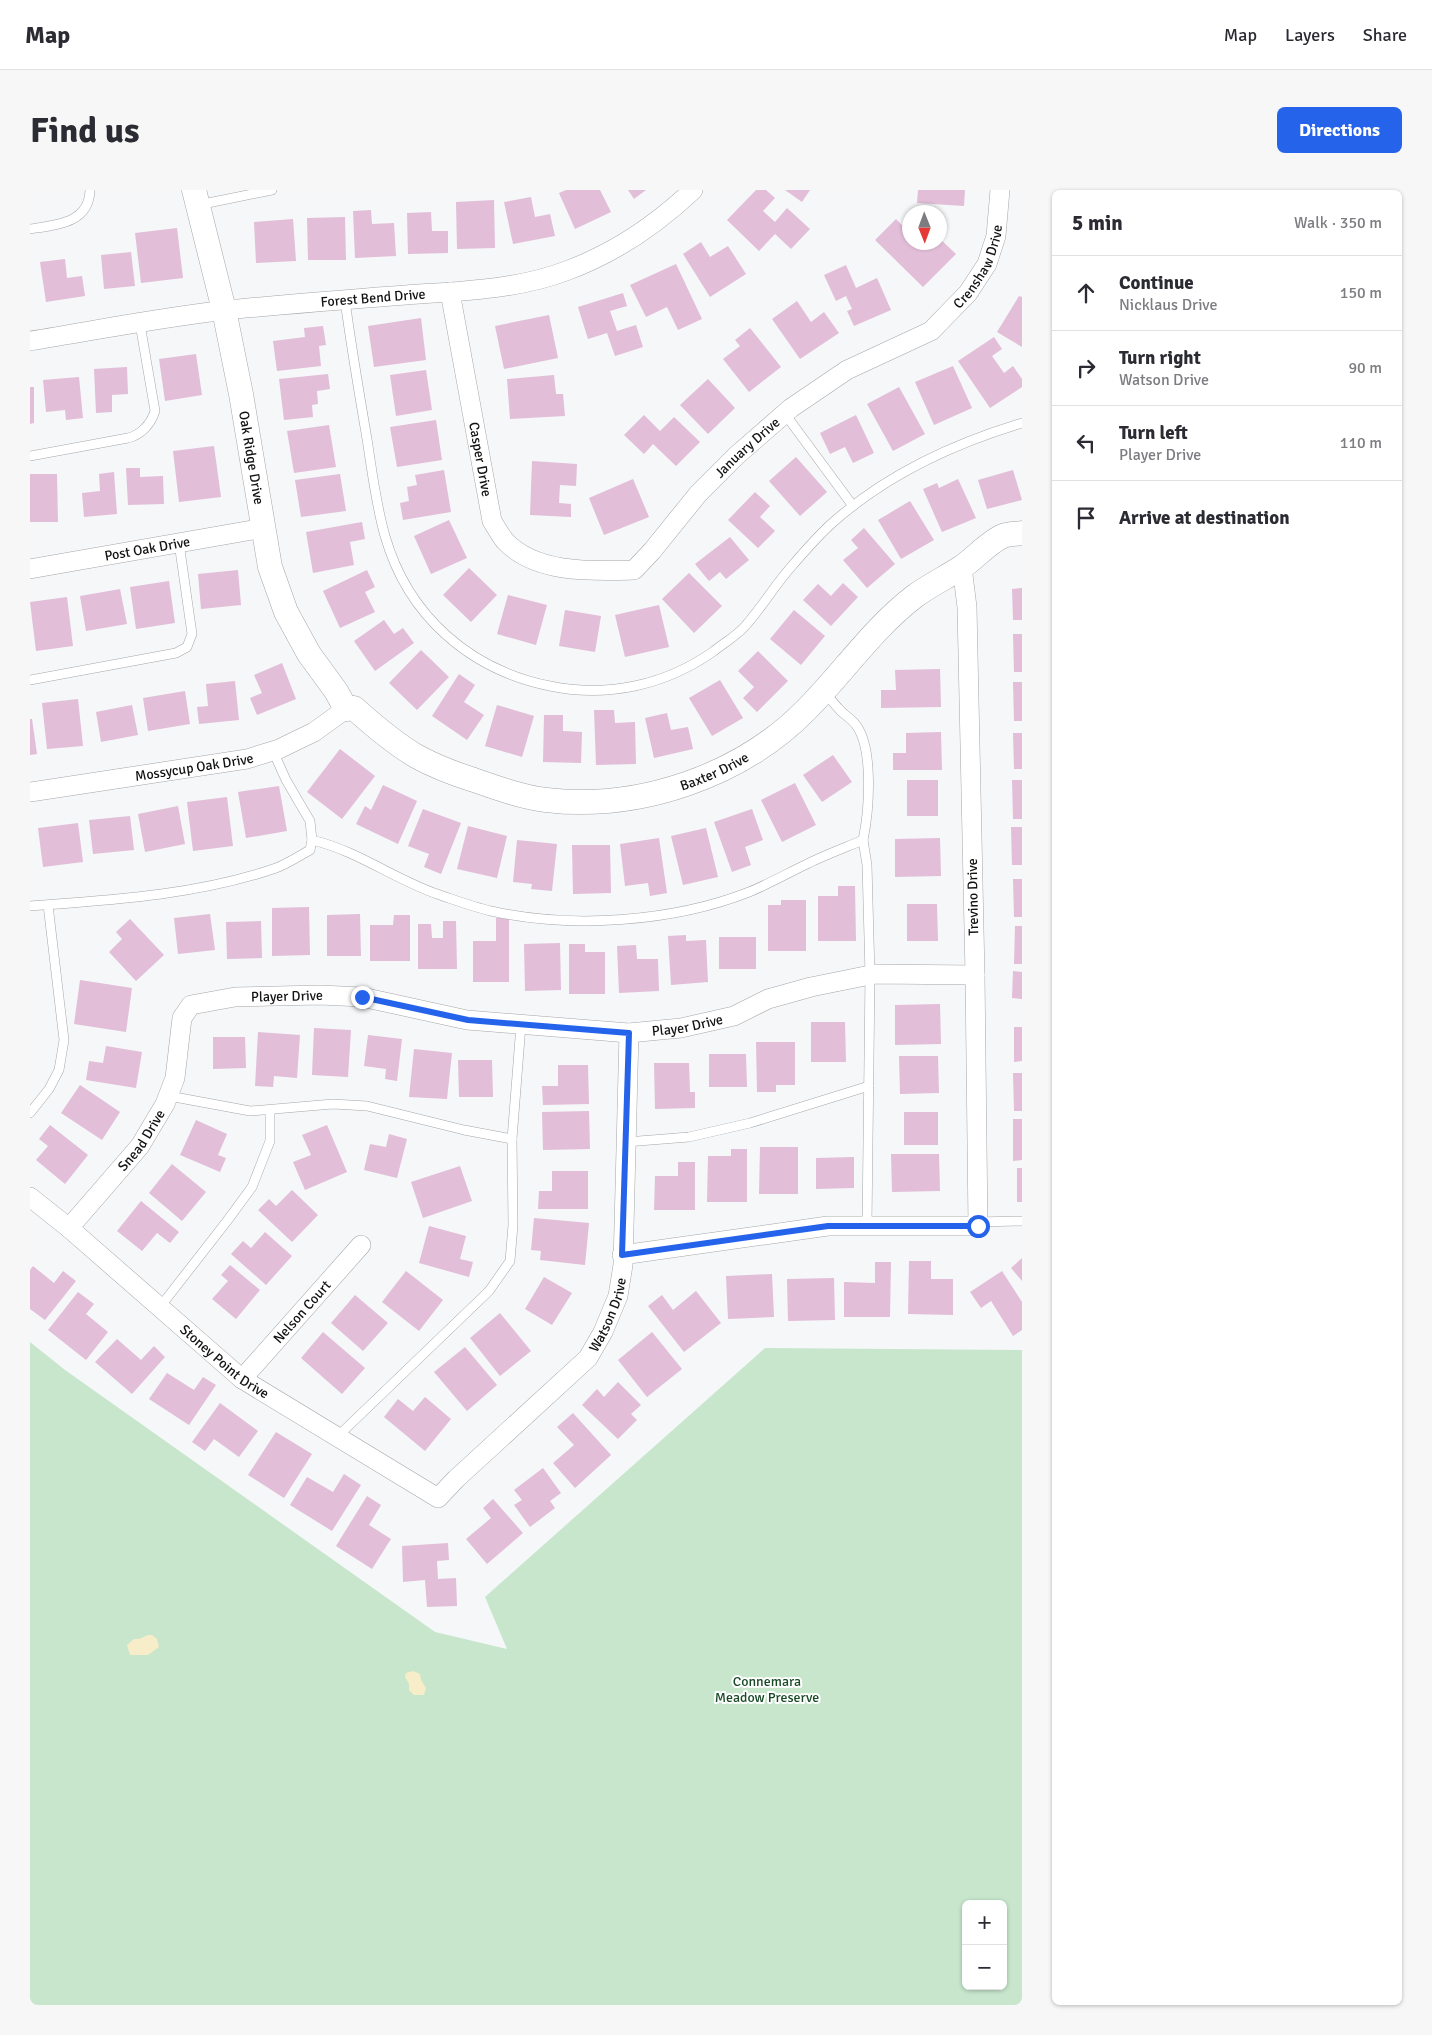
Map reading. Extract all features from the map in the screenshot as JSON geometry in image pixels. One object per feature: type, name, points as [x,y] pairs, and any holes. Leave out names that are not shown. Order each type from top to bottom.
[{"type":"street","name":"Forest Bend Drive","points":[[30,341],[224,310],[450,292],[520,283],[566,271],[609,252],[642,233],[693,190]]},
{"type":"street","name":"Crenshaw Drive","points":[[931,331],[968,293],[987,264],[996,236],[1000,190]]},
{"type":"street","name":"Oak Ridge Drive","points":[[195,198],[224,310],[241,394],[270,567],[286,612],[309,654],[336,690],[346,709]]},
{"type":"street","name":"Casper Drive","points":[[450,292],[492,521],[504,540],[516,551],[536,561],[580,571]]},
{"type":"street","name":"January Drive","points":[[580,571],[634,570],[705,488],[736,456],[785,414],[847,370],[931,331]]},
{"type":"street","name":"Post Oak Drive","points":[[30,569],[264,528]]},
{"type":"street","name":"Baxter Drive","points":[[346,709],[354,708],[416,756],[459,775],[501,790],[546,800],[590,801],[638,796],[691,783],[734,764],[772,739],[806,710],[884,625],[915,596],[962,567],[1002,536],[1022,533]]},
{"type":"street","name":"Trevino Drive","points":[[962,567],[966,607],[975,975],[978,1224]]},
{"type":"street","name":"Mossycup Oak Drive","points":[[30,792],[247,759],[273,751],[314,732],[346,709]]},
{"type":"street","name":"Player Drive","points":[[178,1037],[182,1018],[192,1005],[235,997],[320,995],[362,997],[468,1020],[629,1033],[682,1028],[734,1016],[768,999],[811,987],[870,975],[975,975]]},
{"type":"street","name":"Watson Drive","points":[[438,1498],[456,1479],[588,1358],[603,1332],[618,1296],[622,1255],[629,1033]]},
{"type":"street","name":"Snead Drive","points":[[70,1228],[140,1146],[168,1096],[175,1078],[178,1037]]},
{"type":"street","name":"Stoney Point Drive","points":[[30,1198],[70,1228],[242,1380],[438,1498]]},
{"type":"street","points":[[622,1255],[828,1226],[978,1224]]},
{"type":"street","name":"Nelson Court","points":[[242,1380],[361,1245]]},
{"type":"lane","points":[[30,229],[67,222],[83,214],[90,198],[90,190]]},
{"type":"lane","points":[[195,198],[272,190]]},
{"type":"lane","points":[[345,300],[385,535],[404,584],[437,626],[483,663],[524,681],[568,690],[627,689],[657,681],[686,668],[712,652],[744,628],[789,569],[829,526],[864,496],[909,468],[984,434],[1022,423]]},
{"type":"lane","points":[[30,456],[128,438],[135,436],[149,424],[155,411],[140,324]]},
{"type":"lane","points":[[785,414],[853,506]]},
{"type":"lane","points":[[30,680],[176,653],[187,647],[192,634],[179,543]]},
{"type":"lane","points":[[823,690],[857,726],[865,749],[868,773],[867,814],[863,840],[867,865],[870,975],[867,1225]]},
{"type":"lane","points":[[30,906],[150,894],[211,885],[278,868],[310,850],[312,840],[310,821],[286,780],[273,751]]},
{"type":"lane","points":[[312,840],[335,845],[435,894],[491,911],[534,918],[588,920],[646,918],[696,909],[749,892],[808,863],[863,840]]},
{"type":"lane","points":[[30,1113],[48,1089],[59,1070],[64,1040],[48,905]]},
{"type":"lane","points":[[337,1437],[489,1291],[510,1261],[512,1139],[521,1025]]},
{"type":"lane","points":[[626,1142],[689,1137],[750,1123],[869,1086]]},
{"type":"lane","points":[[168,1096],[250,1111],[333,1104],[367,1106],[464,1130],[512,1139]]},
{"type":"lane","points":[[160,1308],[252,1186],[270,1141],[270,1110]]},
{"type":"lane","points":[[978,1224],[1022,1221]]},
{"type":"green space","name":"Connemara Meadow Preserve","points":[[30,1342],[65,1370],[435,1632],[507,1649],[485,1597],[765,1348],[1022,1350],[1022,2005],[30,2005]]},
{"type":"sand","points":[[152,1635],[157,1639],[159,1647],[148,1655],[130,1655],[127,1645],[134,1639]]},
{"type":"sand","points":[[413,1671],[420,1674],[426,1688],[424,1695],[414,1695],[409,1690],[409,1684],[405,1677],[406,1673]]},
{"type":"building","points":[[566,190],[600,190],[611,212],[575,229],[559,193]]},
{"type":"building","points":[[628,190],[646,190],[634,199]]},
{"type":"building","points":[[756,190],[766,190],[775,198],[763,211],[775,222],[787,208],[810,229],[791,249],[775,234],[759,251],[727,220]]},
{"type":"building","points":[[785,190],[810,190],[802,202]]},
{"type":"building","points":[[918,190],[965,190],[964,206],[917,203]]},
{"type":"building","points":[[531,197],[535,217],[550,214],[555,236],[513,244],[504,202]]},
{"type":"building","points":[[494,200],[495,248],[457,249],[456,202]]},
{"type":"building","points":[[371,210],[372,224],[394,223],[396,256],[355,258],[353,211]]},
{"type":"building","points":[[431,212],[432,231],[448,231],[448,253],[408,254],[407,213]]},
{"type":"building","points":[[345,217],[346,260],[308,260],[307,218]]},
{"type":"building","points":[[293,219],[296,261],[256,263],[254,222]]},
{"type":"building","points":[[896,219],[902,225],[902,250],[947,250],[947,246],[956,254],[923,287],[875,240]]},
{"type":"building","points":[[177,228],[183,278],[141,283],[135,233]]},
{"type":"building","points":[[701,242],[710,257],[728,246],[746,274],[710,297],[683,254]]},
{"type":"building","points":[[131,252],[135,286],[104,289],[101,255]]},
{"type":"building","points":[[65,259],[67,278],[82,276],[85,296],[46,302],[40,262]]},
{"type":"building","points":[[676,264],[702,319],[678,330],[667,307],[646,317],[630,285]]},
{"type":"building","points":[[846,265],[856,288],[877,278],[891,310],[854,326],[847,311],[852,309],[846,296],[836,301],[824,275]]},
{"type":"building","points":[[623,293],[627,306],[610,311],[617,331],[636,325],[643,347],[615,356],[607,333],[588,339],[578,307]]},
{"type":"building","points":[[1019,296],[1022,297],[1022,347],[997,332]]},
{"type":"building","points":[[797,301],[811,322],[824,312],[839,333],[800,359],[772,319]]},
{"type":"building","points":[[549,315],[558,358],[504,369],[495,326]]},
{"type":"building","points":[[421,318],[426,360],[374,367],[368,326]]},
{"type":"building","points":[[323,326],[326,345],[319,346],[321,366],[277,371],[273,341],[305,337],[304,328]]},
{"type":"building","points":[[750,328],[781,367],[749,392],[723,359],[740,346],[735,340]]},
{"type":"building","points":[[994,337],[1002,349],[992,356],[1004,373],[1013,366],[1022,379],[1022,387],[990,408],[958,361]]},
{"type":"building","points":[[196,354],[202,395],[165,401],[159,359]]},
{"type":"building","points":[[953,366],[972,408],[934,425],[915,382]]},
{"type":"building","points":[[127,367],[128,394],[112,395],[112,412],[96,413],[94,369]]},
{"type":"building","points":[[426,370],[432,410],[396,416],[390,375]]},
{"type":"building","points":[[328,374],[330,389],[317,391],[318,404],[312,405],[313,417],[284,420],[279,379]]},
{"type":"building","points":[[554,375],[556,394],[563,394],[565,416],[510,419],[507,379]]},
{"type":"building","points":[[79,377],[83,418],[66,420],[65,410],[46,412],[43,380]]},
{"type":"building","points":[[708,379],[735,408],[708,434],[680,405]]},
{"type":"building","points":[[30,387],[34,387],[34,423],[30,424]]},
{"type":"building","points":[[899,387],[925,434],[893,451],[867,404]]},
{"type":"building","points":[[644,415],[660,431],[674,417],[700,442],[676,466],[653,444],[644,454],[624,435]]},
{"type":"building","points":[[856,415],[874,453],[853,463],[845,447],[830,454],[820,433]]},
{"type":"building","points":[[436,420],[442,460],[397,467],[390,427]]},
{"type":"building","points":[[329,425],[336,467],[294,473],[287,431]]},
{"type":"building","points":[[214,446],[221,497],[179,502],[173,451]]},
{"type":"building","points":[[796,457],[827,492],[800,516],[769,481]]},
{"type":"building","points":[[532,461],[577,464],[576,486],[560,485],[559,503],[571,504],[571,517],[530,515]]},
{"type":"building","points":[[126,468],[140,468],[140,477],[163,476],[164,504],[128,505]]},
{"type":"building","points":[[444,470],[451,512],[403,520],[400,503],[409,501],[407,487],[417,485],[415,475]]},
{"type":"building","points":[[1013,470],[1022,500],[987,509],[978,480]]},
{"type":"building","points":[[114,472],[117,514],[84,517],[82,493],[100,491],[99,474]]},
{"type":"building","points":[[30,474],[57,474],[58,522],[30,522]]},
{"type":"building","points":[[340,474],[346,511],[301,517],[295,480]]},
{"type":"building","points":[[633,479],[649,517],[604,535],[589,498]]},
{"type":"building","points":[[958,479],[976,518],[942,532],[923,489],[937,483],[939,488]]},
{"type":"building","points":[[755,492],[770,506],[760,517],[775,531],[758,548],[728,520]]},
{"type":"building","points":[[910,501],[934,540],[901,559],[878,520]]},
{"type":"building","points":[[449,520],[467,558],[431,574],[414,536]]},
{"type":"building","points":[[362,522],[365,539],[350,542],[354,565],[313,573],[306,532]]},
{"type":"building","points":[[864,528],[895,564],[867,588],[843,560],[858,548],[851,540]]},
{"type":"building","points":[[730,537],[749,560],[726,579],[720,572],[709,581],[695,564]]},
{"type":"building","points":[[469,568],[497,595],[471,622],[443,595]]},
{"type":"building","points":[[238,570],[241,605],[201,609],[198,574]]},
{"type":"building","points":[[367,570],[375,587],[365,592],[375,612],[340,628],[323,591]]},
{"type":"building","points":[[689,573],[722,606],[694,633],[662,599]]},
{"type":"building","points":[[169,581],[175,623],[136,629],[130,587]]},
{"type":"building","points":[[843,583],[858,597],[831,626],[803,600],[818,584],[831,596]]},
{"type":"building","points":[[1022,588],[1022,620],[1013,620],[1012,589]]},
{"type":"building","points":[[120,589],[127,624],[86,631],[80,596]]},
{"type":"building","points":[[508,595],[547,605],[536,645],[497,634]]},
{"type":"building","points":[[67,597],[73,646],[36,651],[30,602]]},
{"type":"building","points":[[659,605],[669,647],[625,657],[615,615]]},
{"type":"building","points":[[565,610],[601,616],[595,652],[559,646]]},
{"type":"building","points":[[794,610],[825,636],[801,665],[770,639]]},
{"type":"building","points":[[384,620],[394,634],[403,628],[414,643],[375,671],[354,641]]},
{"type":"building","points":[[1013,634],[1022,634],[1022,672],[1014,672]]},
{"type":"building","points":[[421,650],[449,677],[417,710],[389,683]]},
{"type":"building","points":[[758,651],[788,681],[757,712],[743,698],[754,687],[738,671]]},
{"type":"building","points":[[282,663],[296,699],[257,715],[250,698],[262,693],[254,675]]},
{"type":"building","points":[[940,669],[941,707],[881,708],[881,690],[896,690],[895,670]]},
{"type":"building","points":[[459,674],[475,685],[464,702],[484,715],[467,740],[432,716]]},
{"type":"building","points":[[720,680],[743,718],[712,736],[689,698]]},
{"type":"building","points":[[235,681],[239,720],[199,724],[197,707],[208,706],[206,684]]},
{"type":"building","points":[[1013,682],[1022,682],[1022,721],[1014,721]]},
{"type":"building","points":[[185,691],[190,724],[148,731],[143,698]]},
{"type":"building","points":[[78,699],[83,746],[47,749],[42,703]]},
{"type":"building","points":[[132,705],[138,735],[101,742],[96,712]]},
{"type":"building","points":[[497,705],[534,716],[522,757],[485,746]]},
{"type":"building","points":[[594,710],[614,710],[615,723],[635,722],[636,764],[596,765]]},
{"type":"building","points":[[667,713],[671,730],[688,727],[693,749],[654,758],[645,718]]},
{"type":"building","points":[[544,715],[563,715],[563,731],[582,732],[581,763],[543,762]]},
{"type":"building","points":[[30,719],[32,719],[37,754],[30,755]]},
{"type":"building","points":[[941,732],[942,770],[893,770],[893,753],[906,753],[906,733]]},
{"type":"building","points":[[1013,733],[1022,733],[1022,769],[1014,769]]},
{"type":"building","points":[[340,749],[375,776],[342,819],[307,792]]},
{"type":"building","points":[[833,755],[852,782],[822,802],[803,775]]},
{"type":"building","points":[[907,780],[938,780],[938,816],[907,816]]},
{"type":"building","points":[[1012,780],[1022,780],[1022,819],[1013,819]]},
{"type":"building","points":[[795,783],[816,825],[782,842],[761,800]]},
{"type":"building","points":[[383,785],[417,801],[398,844],[356,824],[365,806],[371,810]]},
{"type":"building","points":[[279,786],[287,831],[246,838],[238,792]]},
{"type":"building","points":[[227,797],[233,846],[193,851],[187,802]]},
{"type":"building","points":[[178,806],[185,844],[145,852],[138,814]]},
{"type":"building","points":[[423,809],[461,823],[441,874],[424,867],[429,854],[408,846]]},
{"type":"building","points":[[752,809],[763,840],[745,847],[751,865],[732,872],[714,822]]},
{"type":"building","points":[[130,816],[134,850],[93,854],[89,820]]},
{"type":"building","points":[[78,823],[83,862],[43,867],[38,828]]},
{"type":"building","points":[[468,826],[507,836],[497,878],[457,869]]},
{"type":"building","points":[[1011,827],[1022,827],[1022,865],[1012,865]]},
{"type":"building","points":[[706,828],[718,877],[683,885],[671,836]]},
{"type":"building","points":[[659,838],[667,893],[650,896],[648,883],[625,886],[620,844]]},
{"type":"building","points":[[940,838],[941,876],[895,877],[895,839]]},
{"type":"building","points":[[517,840],[557,844],[552,891],[531,889],[532,884],[513,882]]},
{"type":"building","points":[[572,845],[610,845],[611,893],[573,894]]},
{"type":"building","points":[[1013,879],[1022,879],[1022,917],[1014,917]]},
{"type":"building","points":[[838,886],[855,886],[856,941],[818,941],[818,896],[838,896]]},
{"type":"building","points":[[781,900],[806,900],[806,951],[768,951],[768,905],[781,905]]},
{"type":"building","points":[[907,904],[937,904],[938,941],[907,941]]},
{"type":"building","points":[[309,907],[310,955],[272,956],[272,908]]},
{"type":"building","points":[[210,914],[215,950],[178,954],[174,918]]},
{"type":"building","points":[[360,914],[361,956],[327,956],[327,915]]},
{"type":"building","points":[[394,915],[410,915],[410,961],[370,961],[370,925],[393,925]]},
{"type":"building","points":[[496,918],[509,918],[509,982],[473,982],[473,941],[496,941]]},
{"type":"building","points":[[130,919],[164,955],[136,981],[109,952],[122,939],[116,932]]},
{"type":"building","points":[[261,921],[262,958],[227,959],[226,922]]},
{"type":"building","points":[[443,921],[456,921],[457,969],[418,969],[418,924],[431,924],[432,938],[443,938]]},
{"type":"building","points":[[1015,926],[1022,926],[1022,964],[1014,964]]},
{"type":"building","points":[[686,935],[686,941],[706,940],[708,982],[671,985],[668,936]]},
{"type":"building","points":[[719,937],[756,937],[756,969],[719,969]]},
{"type":"building","points":[[560,943],[561,990],[525,991],[524,944]]},
{"type":"building","points":[[569,944],[585,944],[585,952],[605,952],[605,994],[569,994]]},
{"type":"building","points":[[636,945],[637,959],[658,959],[659,991],[619,993],[617,946]]},
{"type":"building","points":[[1013,971],[1022,972],[1022,999],[1012,998]]},
{"type":"building","points":[[80,980],[132,988],[126,1032],[74,1024]]},
{"type":"building","points":[[940,1004],[941,1044],[895,1045],[895,1005]]},
{"type":"building","points":[[811,1022],[845,1022],[846,1062],[811,1062]]},
{"type":"building","points":[[1014,1027],[1022,1027],[1022,1061],[1014,1062]]},
{"type":"building","points":[[314,1028],[351,1030],[348,1077],[312,1075]]},
{"type":"building","points":[[258,1032],[300,1035],[297,1078],[274,1076],[273,1087],[255,1086]]},
{"type":"building","points":[[368,1035],[402,1039],[397,1081],[385,1079],[386,1069],[364,1066]]},
{"type":"building","points":[[213,1037],[245,1037],[246,1068],[213,1069]]},
{"type":"building","points":[[756,1042],[795,1042],[795,1085],[776,1085],[776,1092],[757,1092]]},
{"type":"building","points":[[106,1046],[142,1052],[136,1088],[86,1080],[89,1061],[103,1063]]},
{"type":"building","points":[[414,1049],[452,1053],[447,1099],[409,1097]]},
{"type":"building","points":[[709,1054],[746,1054],[747,1087],[709,1087]]},
{"type":"building","points":[[899,1056],[938,1056],[939,1093],[900,1094]]},
{"type":"building","points":[[458,1060],[492,1060],[493,1097],[459,1097]]},
{"type":"building","points":[[654,1063],[689,1063],[690,1092],[695,1092],[695,1108],[655,1109]]},
{"type":"building","points":[[558,1065],[588,1065],[589,1104],[543,1105],[542,1086],[558,1086]]},
{"type":"building","points":[[1013,1073],[1022,1073],[1022,1111],[1014,1111]]},
{"type":"building","points":[[80,1085],[120,1112],[102,1140],[61,1113]]},
{"type":"building","points":[[589,1111],[590,1149],[543,1150],[542,1112]]},
{"type":"building","points":[[904,1112],[938,1112],[938,1145],[904,1145]]},
{"type":"building","points":[[1013,1119],[1022,1119],[1022,1160],[1013,1161]]},
{"type":"building","points":[[196,1120],[227,1134],[218,1155],[226,1158],[220,1172],[180,1155]]},
{"type":"building","points":[[50,1125],[88,1155],[65,1184],[36,1160],[48,1146],[39,1139]]},
{"type":"building","points":[[327,1125],[347,1172],[305,1190],[293,1162],[311,1155],[302,1135]]},
{"type":"building","points":[[389,1134],[407,1139],[397,1178],[364,1170],[370,1144],[386,1147]]},
{"type":"building","points":[[760,1147],[798,1147],[798,1194],[759,1194]]},
{"type":"building","points":[[731,1149],[747,1149],[747,1202],[707,1202],[708,1156],[731,1156]]},
{"type":"building","points":[[891,1154],[939,1154],[940,1191],[892,1192]]},
{"type":"building","points":[[854,1157],[854,1188],[816,1189],[816,1158]]},
{"type":"building","points":[[678,1162],[695,1162],[695,1210],[654,1210],[655,1176],[678,1176]]},
{"type":"building","points":[[172,1164],[206,1192],[182,1221],[149,1193]]},
{"type":"building","points":[[460,1166],[472,1201],[423,1218],[411,1182]]},
{"type":"building","points":[[1017,1168],[1022,1168],[1022,1202],[1017,1202]]},
{"type":"building","points":[[552,1171],[588,1171],[588,1209],[538,1209],[539,1191],[552,1191]]},
{"type":"building","points":[[292,1190],[318,1215],[292,1242],[258,1210],[269,1199],[276,1206]]},
{"type":"building","points":[[141,1201],[179,1232],[170,1243],[157,1233],[142,1251],[117,1231]]},
{"type":"building","points":[[534,1218],[589,1223],[585,1265],[540,1260],[541,1251],[531,1250]]},
{"type":"building","points":[[429,1226],[466,1236],[460,1259],[473,1262],[469,1277],[419,1263]]},
{"type":"building","points":[[265,1232],[292,1256],[266,1285],[231,1254],[243,1241],[251,1248]]},
{"type":"building","points":[[1022,1258],[1022,1281],[1011,1268]]},
{"type":"building","points":[[909,1261],[931,1261],[931,1279],[953,1279],[953,1315],[908,1314]]},
{"type":"building","points":[[875,1262],[891,1262],[890,1317],[844,1317],[844,1282],[875,1283]]},
{"type":"building","points":[[230,1265],[260,1290],[236,1319],[212,1299],[228,1281],[221,1275]]},
{"type":"building","points":[[33,1266],[54,1283],[63,1271],[76,1281],[45,1320],[30,1309],[30,1270]]},
{"type":"building","points":[[406,1271],[443,1300],[419,1331],[382,1302]]},
{"type":"building","points":[[1002,1271],[1022,1302],[1022,1330],[1013,1336],[991,1301],[981,1308],[970,1292]]},
{"type":"building","points":[[772,1274],[774,1317],[728,1319],[726,1276]]},
{"type":"building","points":[[544,1277],[572,1293],[552,1325],[525,1309]]},
{"type":"building","points":[[834,1278],[835,1320],[788,1321],[787,1279]]},
{"type":"building","points":[[696,1291],[721,1323],[684,1352],[648,1306],[662,1295],[673,1310]]},
{"type":"building","points":[[78,1292],[94,1304],[86,1314],[108,1332],[86,1360],[48,1330]]},
{"type":"building","points":[[355,1295],[388,1323],[363,1351],[331,1323]]},
{"type":"building","points":[[500,1313],[531,1351],[500,1376],[470,1338]]},
{"type":"building","points":[[323,1332],[365,1368],[342,1394],[301,1358]]},
{"type":"building","points":[[652,1332],[682,1369],[647,1397],[618,1360]]},
{"type":"building","points":[[117,1339],[141,1360],[154,1346],[165,1357],[132,1394],[95,1362]]},
{"type":"building","points":[[465,1347],[497,1385],[467,1411],[434,1372]]},
{"type":"building","points":[[167,1373],[194,1390],[203,1377],[216,1385],[189,1425],[149,1399]]},
{"type":"building","points":[[618,1382],[641,1405],[631,1414],[637,1420],[618,1439],[582,1405],[597,1389],[604,1397]]},
{"type":"building","points":[[425,1397],[451,1419],[425,1451],[384,1417],[398,1399],[413,1411]]},
{"type":"building","points":[[220,1403],[258,1431],[239,1457],[214,1439],[205,1451],[192,1442]]},
{"type":"building","points":[[573,1413],[611,1455],[575,1488],[553,1463],[574,1445],[557,1427]]},
{"type":"building","points":[[276,1432],[312,1454],[284,1498],[248,1475]]},
{"type":"building","points":[[543,1468],[561,1493],[550,1501],[555,1508],[530,1527],[514,1505],[522,1500],[514,1490]]},
{"type":"building","points":[[344,1474],[361,1485],[332,1531],[290,1505],[307,1477],[333,1492]]},
{"type":"building","points":[[367,1496],[381,1505],[369,1525],[391,1539],[372,1569],[336,1546]]},
{"type":"building","points":[[493,1499],[523,1533],[487,1564],[466,1539],[491,1518],[483,1508]]},
{"type":"building","points":[[448,1543],[449,1560],[437,1561],[438,1579],[456,1578],[457,1606],[427,1607],[425,1580],[403,1582],[402,1546]]},
{"type":"route","points":[[362,997],[468,1020],[629,1033],[622,1255],[828,1226],[978,1226]]}]
